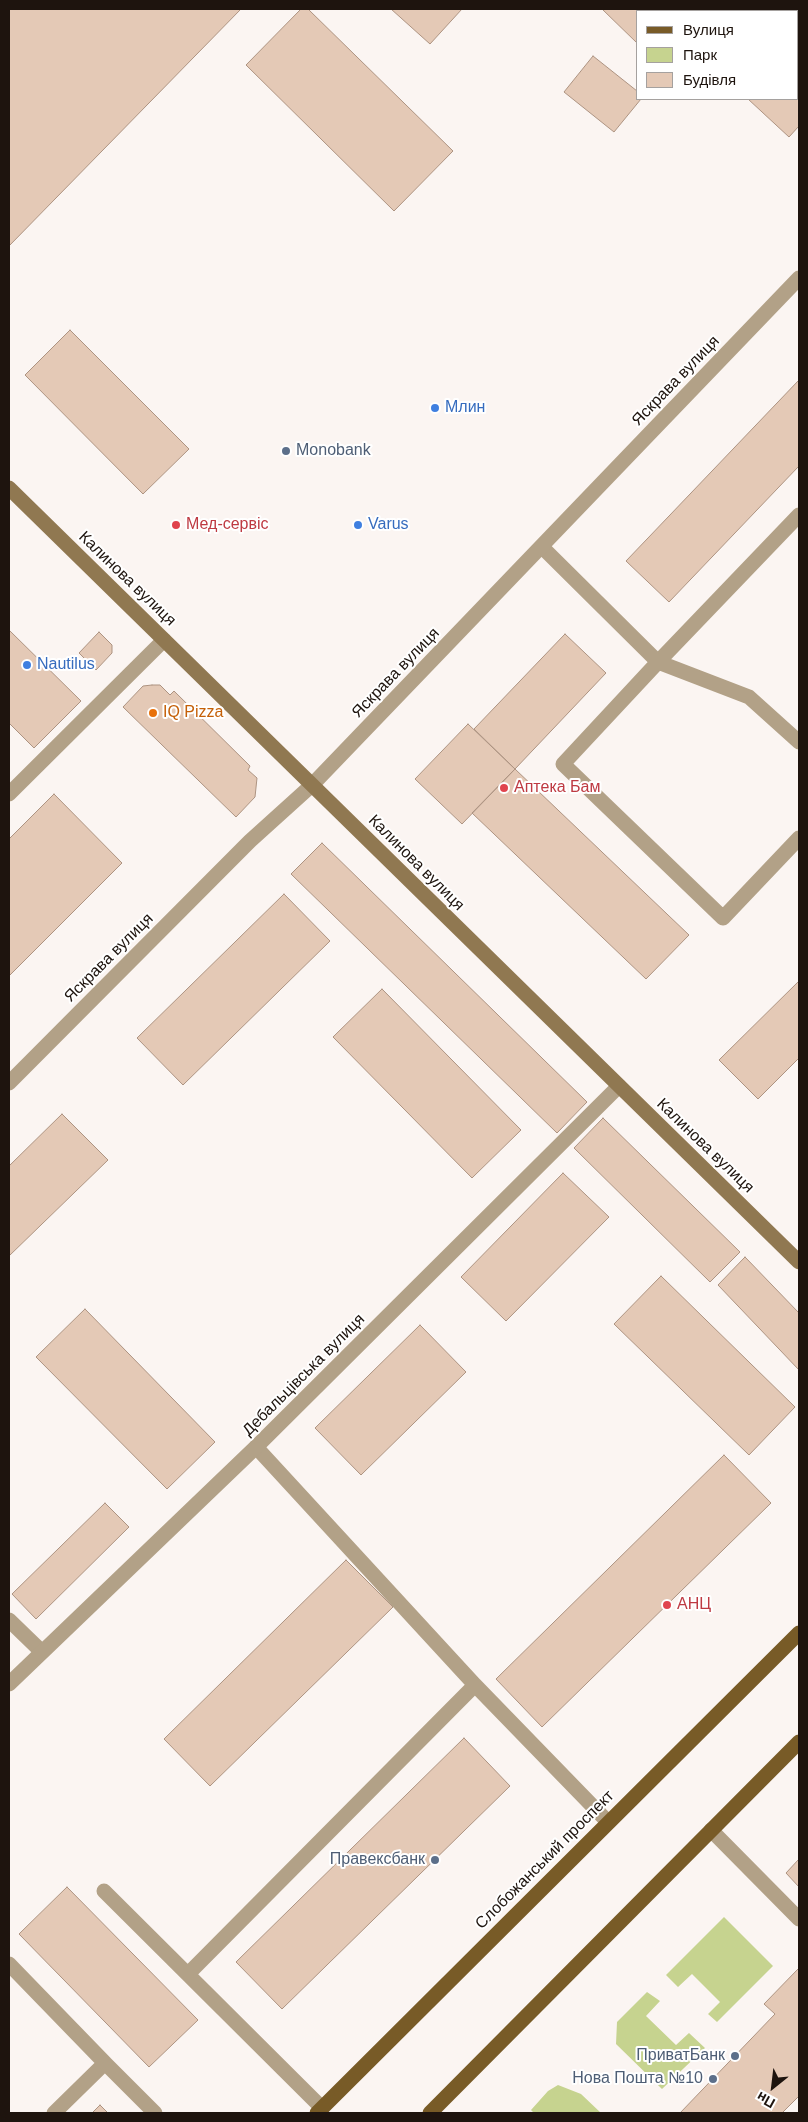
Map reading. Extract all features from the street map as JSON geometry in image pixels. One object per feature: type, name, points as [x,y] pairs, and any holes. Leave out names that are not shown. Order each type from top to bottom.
[{"type":"main road","name":"Слобожанський проспект","points":[[319,2110],[799,1633]]},
{"type":"main road","points":[[430,2113],[799,1742]]},
{"type":"street","name":"Яскрава вулиця","points":[[9,1083],[250,840],[312,784],[799,278]]},
{"type":"street","name":"Калинова вулиця","points":[[9,488],[799,1262]]},
{"type":"street","points":[[799,515],[658,662],[564,764],[723,918],[799,838]]},
{"type":"street","points":[[542,546],[658,662],[749,697],[799,742]]},
{"type":"street","points":[[9,794],[164,640]]},
{"type":"street","name":"Дебальцівська вулиця","points":[[9,1684],[41,1651],[256,1447],[619,1086]]},
{"type":"street","points":[[256,1447],[475,1685],[608,1822]]},
{"type":"street","points":[[9,1620],[41,1651]]},
{"type":"street","points":[[188,1974],[475,1685]]},
{"type":"street","points":[[711,1830],[799,1919]]},
{"type":"street","points":[[104,1891],[188,1974],[319,2110]]},
{"type":"street","points":[[9,1964],[155,2113]]},
{"type":"street","points":[[54,2113],[105,2063]]},
{"type":"green space","points":[[724,1917],[773,1966],[717,2022],[708,2014],[720,2002],[692,1974],[678,1987],[666,1975]]},
{"type":"green space","points":[[647,1992],[660,2001],[646,2016],[676,2045],[689,2033],[705,2048],[662,2089],[616,2044],[617,2022]]},
{"type":"green space","points":[[558,2085],[581,2094],[601,2113],[534,2113],[531,2110],[548,2091]]},
{"type":"building","points":[[9,9],[241,9],[9,246]]},
{"type":"building","points":[[301,9],[308,9],[453,151],[394,211],[246,65]]},
{"type":"building","points":[[391,9],[462,9],[430,44]]},
{"type":"building","points":[[602,9],[726,10],[636,10],[636,42]]},
{"type":"building","points":[[798,34],[799,126],[789,137],[749,100],[798,100]]},
{"type":"building","points":[[593,56],[636,90],[636,100],[640,100],[614,132],[564,92]]},
{"type":"building","points":[[70,330],[189,449],[143,494],[25,375]]},
{"type":"building","points":[[799,380],[799,466],[669,602],[626,561]]},
{"type":"building","name":"Nautilus","points":[[9,630],[81,701],[34,748],[9,723]]},
{"type":"building","points":[[99,632],[112,645],[112,653],[96,670],[79,653]]},
{"type":"building","points":[[565,634],[606,673],[515,769],[474,729]]},
{"type":"building","name":"IQ Pizza","points":[[160,685],[170,695],[174,691],[250,766],[248,770],[257,778],[255,797],[236,817],[123,707],[143,686]]},
{"type":"building","points":[[468,724],[515,769],[462,824],[415,779]]},
{"type":"building","points":[[515,769],[689,935],[646,979],[472,813]]},
{"type":"building","points":[[54,794],[122,863],[9,976],[9,839]]},
{"type":"building","points":[[322,843],[587,1102],[557,1133],[291,874]]},
{"type":"building","points":[[284,894],[330,941],[183,1085],[137,1038]]},
{"type":"building","points":[[799,981],[799,1058],[758,1099],[719,1060]]},
{"type":"building","points":[[382,989],[521,1130],[472,1178],[333,1037]]},
{"type":"building","points":[[62,1114],[108,1160],[9,1256],[9,1166]]},
{"type":"building","points":[[603,1118],[740,1252],[710,1282],[574,1148]]},
{"type":"building","points":[[563,1173],[609,1217],[506,1321],[461,1277]]},
{"type":"building","points":[[745,1257],[799,1313],[799,1370],[718,1285]]},
{"type":"building","points":[[661,1276],[795,1407],[749,1455],[614,1324]]},
{"type":"building","points":[[85,1309],[215,1442],[167,1489],[36,1357]]},
{"type":"building","points":[[420,1325],[466,1372],[361,1475],[315,1428]]},
{"type":"building","points":[[724,1455],[771,1503],[542,1727],[496,1679]]},
{"type":"building","points":[[105,1503],[129,1527],[36,1619],[12,1594]]},
{"type":"building","points":[[346,1560],[393,1607],[210,1786],[164,1739]]},
{"type":"building","points":[[464,1738],[510,1786],[282,2009],[236,1962]]},
{"type":"building","points":[[799,1859],[799,1887],[786,1873]]},
{"type":"building","points":[[67,1887],[198,2020],[149,2067],[19,1934]]},
{"type":"building","points":[[799,1968],[799,2096],[782,2113],[680,2113],[775,2014],[764,2004]]},
{"type":"building","points":[[100,2105],[108,2113],[92,2113]]},
{"type":"place","name":"Млин","points":[[435,408]]},
{"type":"place","name":"Monobank","points":[[286,451]]},
{"type":"place","name":"Мед-сервіс","points":[[176,525]]},
{"type":"place","name":"Varus","points":[[358,525]]},
{"type":"place","name":"Nautilus","points":[[27,665]]},
{"type":"place","name":"IQ Pizza","points":[[153,713]]},
{"type":"place","name":"Аптека Бам","points":[[504,788]]},
{"type":"place","name":"АНЦ","points":[[667,1605]]},
{"type":"place","name":"Правексбанк","points":[[435,1860]]},
{"type":"place","name":"ПриватБанк","points":[[735,2056]]},
{"type":"place","name":"Нова Пошта №10","points":[[713,2079]]}]
